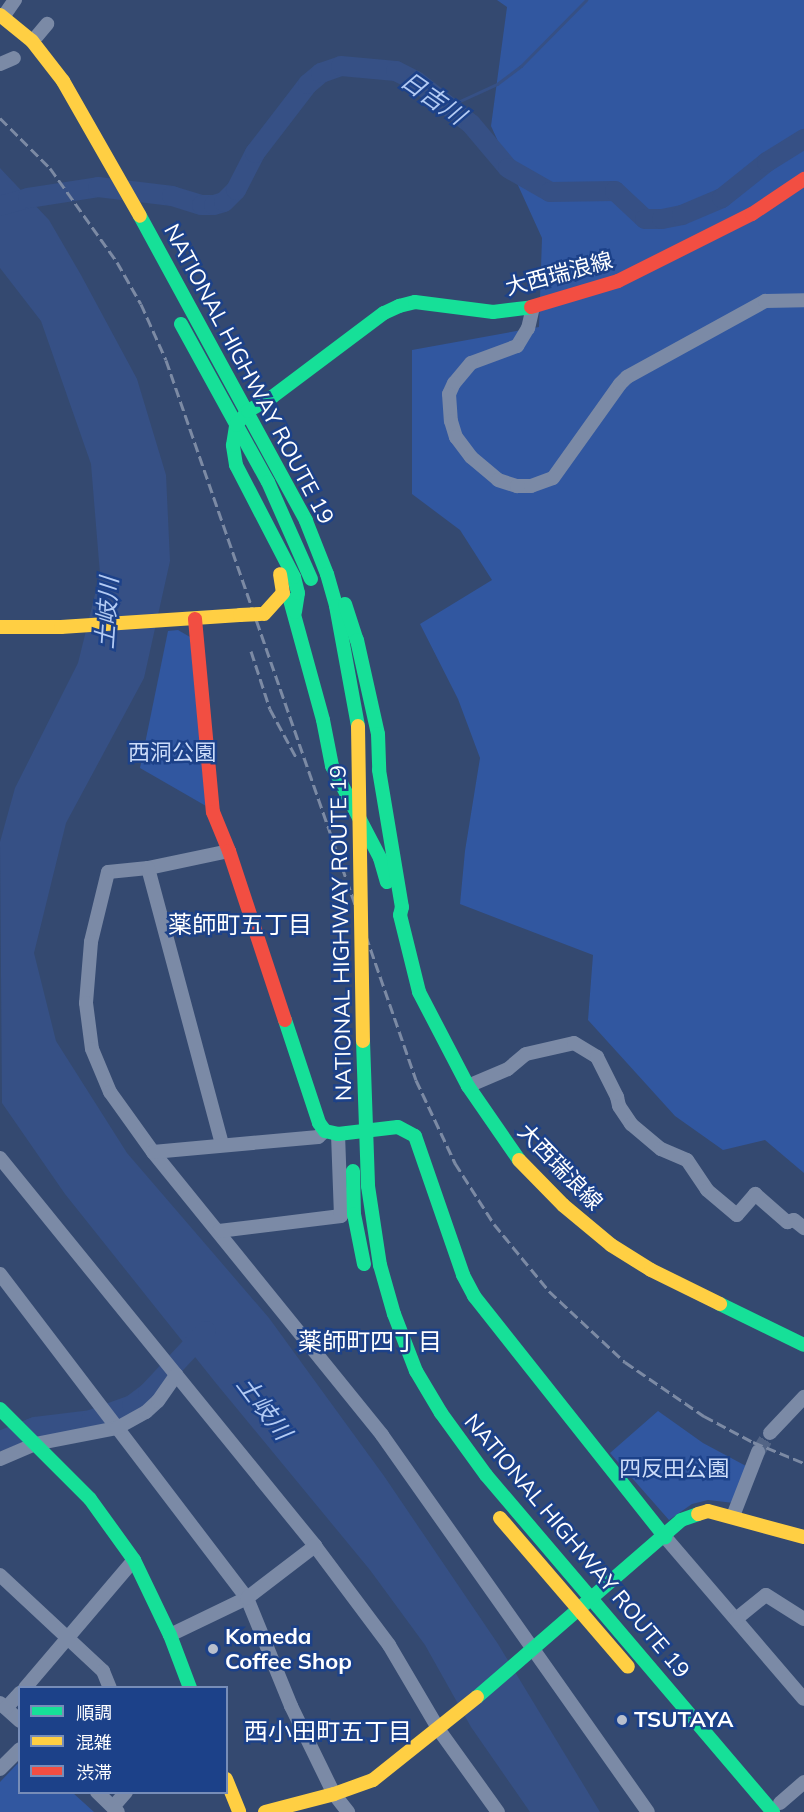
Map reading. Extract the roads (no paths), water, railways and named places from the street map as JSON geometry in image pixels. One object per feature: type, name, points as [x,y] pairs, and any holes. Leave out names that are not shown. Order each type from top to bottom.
[{"type":"main road","name":"NATIONAL HIGHWAY ROUTE 19","points":[[1,16],[32,41],[63,81],[108,172],[117,202],[295,539],[316,593]]},
{"type":"main road","name":"NATIONAL HIGHWAY ROUTE 19","points":[[0,32],[23,52],[48,84],[108,172],[134,204],[306,521],[327,574],[349,666],[358,726],[364,1106],[369,1186],[380,1265],[394,1314],[416,1371],[441,1413],[486,1476],[776,1807]]},
{"type":"main road","name":"大西瑞浪線","points":[[236,425],[248,411],[272,397],[384,313],[399,306],[415,302],[493,312],[533,307],[618,281],[752,214],[804,179]]},
{"type":"main road","points":[[236,425],[233,445],[236,465],[267,529],[273,535],[294,577],[298,593],[295,612]]},
{"type":"main road","points":[[306,521],[320,541],[338,582],[357,640],[378,734],[379,770],[402,907],[400,915]]},
{"type":"main road","points":[[267,529],[267,538],[295,612],[332,766],[380,858],[395,909],[400,915]]},
{"type":"main road","points":[[262,614],[276,603],[283,593],[280,574]]},
{"type":"main road","points":[[0,627],[61,627],[240,615],[268,616],[295,612]]},
{"type":"main road","name":"NATIONAL HIGHWAY ROUTE 19","points":[[323,613],[342,699],[344,815]]},
{"type":"main road","points":[[195,619],[213,812],[229,851],[319,1123],[331,1132],[398,1127],[415,1136],[463,1275],[474,1296],[664,1537]]},
{"type":"main road","points":[[341,786],[350,789],[377,779],[379,770]]},
{"type":"main road","name":"大西瑞浪線","points":[[400,915],[419,992],[468,1086],[492,1126],[522,1164],[563,1205],[611,1245],[651,1270],[804,1345]]},
{"type":"main road","name":"NATIONAL HIGHWAY ROUTE 19","points":[[348,1025],[349,1048]]},
{"type":"main road","name":"NATIONAL HIGHWAY ROUTE 19","points":[[350,1118],[354,1214],[367,1272]]},
{"type":"main road","name":"NATIONAL HIGHWAY ROUTE 19","points":[[378,1311],[400,1369],[430,1423]]},
{"type":"main road","points":[[0,1409],[90,1499],[134,1560],[170,1635],[189,1686]]},
{"type":"main road","name":"NATIONAL HIGHWAY ROUTE 19","points":[[488,1503],[639,1681]]},
{"type":"main road","points":[[265,1812],[334,1794],[373,1780],[443,1727],[681,1520],[708,1511],[804,1537]]},
{"type":"main road","points":[[228,1784],[239,1812]]},
{"type":"street","points":[[1,16],[15,0]]},
{"type":"street","points":[[37,36],[47,24]]},
{"type":"street","points":[[0,64],[14,58]]},
{"type":"street","points":[[533,307],[528,328],[517,346],[471,363],[454,383],[449,394],[451,421],[456,437],[484,469],[498,480],[517,486],[531,486],[553,478],[627,377],[765,301],[804,300]]},
{"type":"street","points":[[229,851],[148,868],[108,872],[92,942],[86,1004],[92,1049],[110,1092],[153,1152],[382,1435],[648,1812]]},
{"type":"street","points":[[148,868],[222,1144]]},
{"type":"street","points":[[468,1086],[508,1069],[526,1054],[574,1043],[597,1057],[624,1116],[631,1124],[661,1149],[687,1160],[707,1191],[737,1215],[755,1194],[787,1222],[794,1220],[804,1228]]},
{"type":"street","points":[[153,1152],[318,1137],[331,1132],[341,1216],[219,1231]]},
{"type":"street","points":[[0,1158],[315,1546],[389,1645],[498,1812]]},
{"type":"street","points":[[0,1274],[248,1598],[291,1706],[334,1794],[348,1812]]},
{"type":"street","points":[[0,1459],[35,1444],[117,1428],[146,1412],[158,1401],[176,1376]]},
{"type":"street","points":[[770,1433],[804,1397]]},
{"type":"street","points":[[733,1516],[758,1452]]},
{"type":"street","points":[[664,1537],[804,1699]]},
{"type":"street","points":[[170,1635],[248,1598],[315,1546]]},
{"type":"street","points":[[27,1686],[134,1560]]},
{"type":"street","points":[[0,1575],[103,1671],[109,1686]]},
{"type":"street","points":[[736,1619],[766,1595],[804,1619]]},
{"type":"street","points":[[18,1695],[3,1706],[18,1719]]},
{"type":"street","points":[[0,1769],[18,1751]]},
{"type":"street","points":[[776,1807],[804,1782]]},
{"type":"street","points":[[99,1794],[116,1810],[125,1794]]},
{"type":"water","name":"土岐川","points":[[0,168],[49,220],[81,275],[137,379],[166,475],[170,561],[144,678],[66,823],[34,953],[56,1041],[127,1153],[269,1318],[384,1476],[498,1644],[600,1812],[530,1812],[471,1727],[425,1645],[370,1570],[215,1382],[65,1194],[2,1103],[0,842],[15,788],[78,663],[100,574],[91,464],[41,321],[0,268]]},
{"type":"waterway","points":[[449,106],[497,84],[521,66],[586,0]]},
{"type":"waterway","name":"日吉川","points":[[0,206],[28,198],[98,187],[172,196],[202,205],[224,202],[236,190],[255,153],[308,84],[321,73],[341,66],[396,71],[416,81],[471,124],[508,168],[550,192],[615,191],[645,219],[662,219],[682,215],[722,198],[767,162],[804,139]]},
{"type":"waterway","points":[[0,1441],[35,1427],[91,1420],[132,1405],[148,1393],[206,1331]]},
{"type":"tunnel","points":[[758,1452],[770,1433]]},
{"type":"railway","points":[[0,118],[50,168],[117,262],[141,304],[166,360],[416,1080],[455,1163],[494,1224],[549,1291],[625,1362],[704,1416],[753,1442],[804,1463]]},
{"type":"railway","points":[[251,651],[270,709],[297,759]]},
{"type":"place","name":"Komeda Coffee Shop","points":[[213,1649]]},
{"type":"place","name":"TSUTAYA","points":[[622,1720]]},
{"type":"district","name":"薬師町五丁目","points":[[240,925]]},
{"type":"district","name":"薬師町四丁目","points":[[370,1342]]},
{"type":"district","name":"西小田町五丁目","points":[[328,1732]]},
{"type":"park label","name":"西洞公園","points":[[172,753]]},
{"type":"park label","name":"四反田公園","points":[[674,1469]]}]
